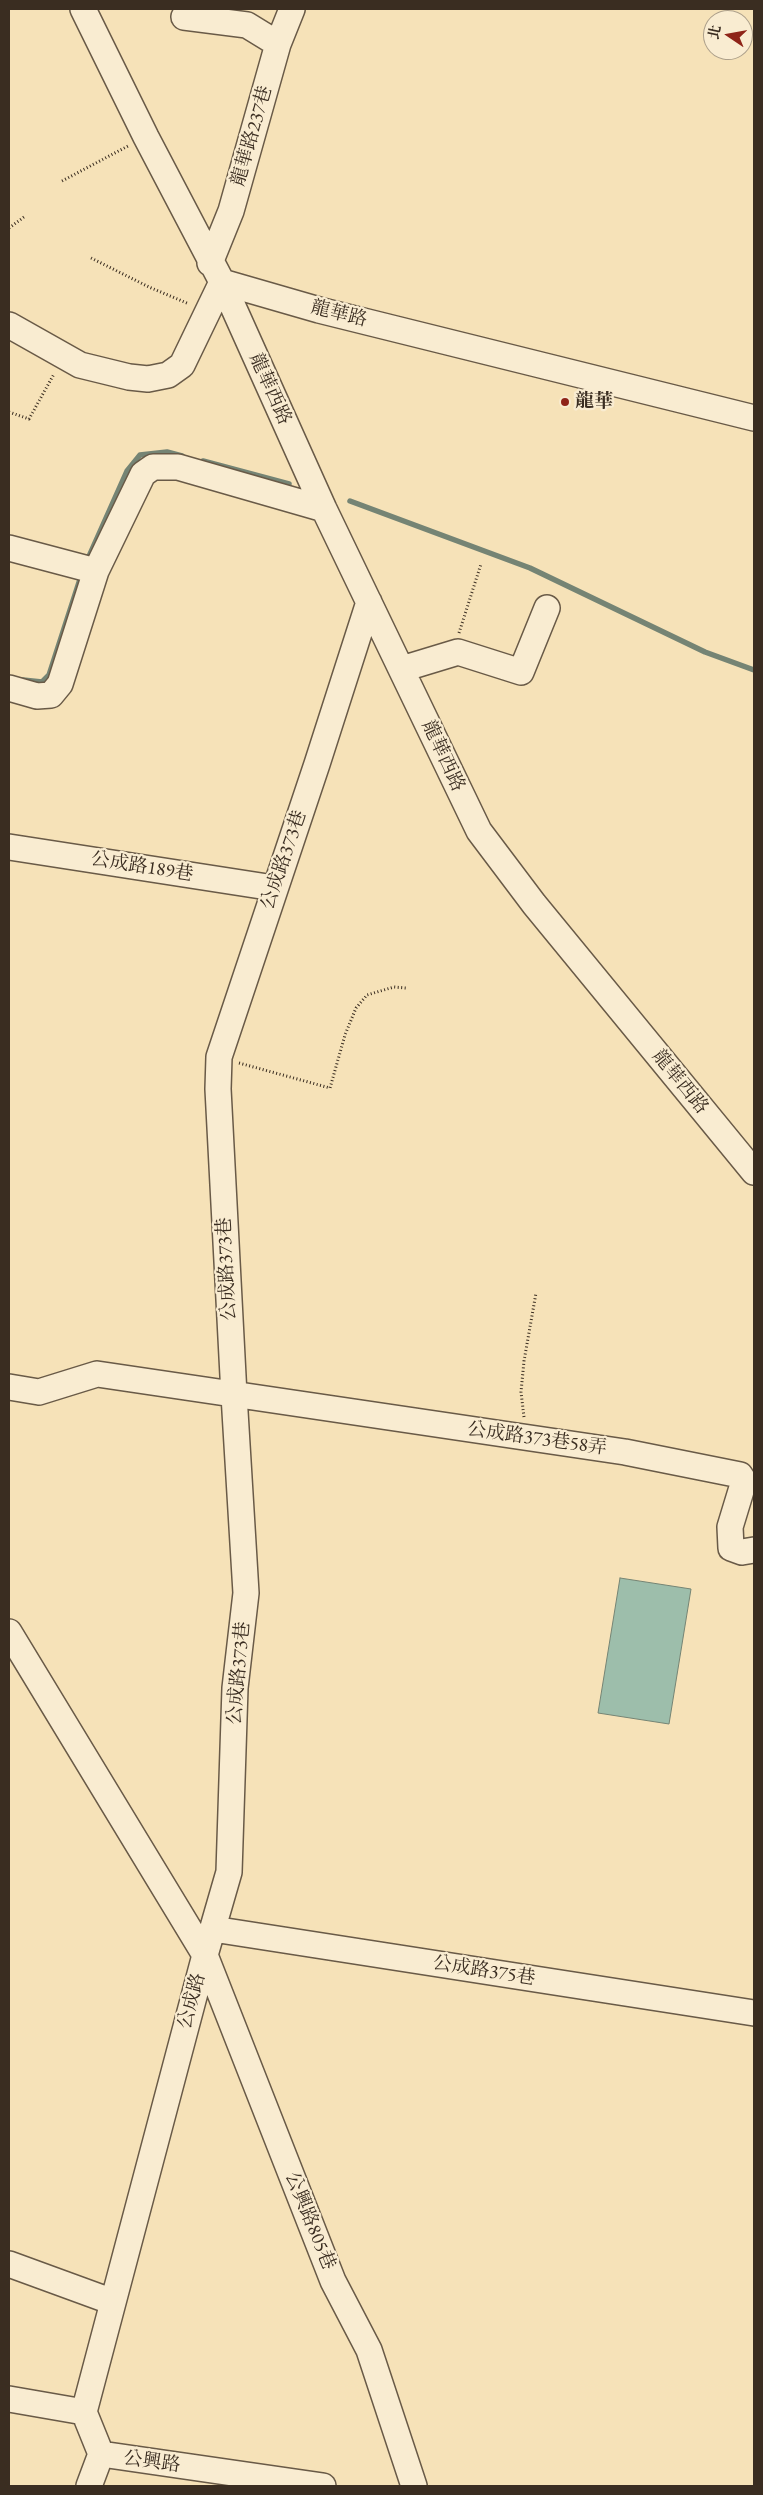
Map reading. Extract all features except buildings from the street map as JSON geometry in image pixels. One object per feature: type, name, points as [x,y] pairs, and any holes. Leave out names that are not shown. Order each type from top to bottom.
[{"type":"street","points":[[83,9],[216,273]]},
{"type":"street","name":"龍華路237巷","points":[[9,325],[80,365],[129,377],[148,379],[168,375],[182,365],[208,312],[231,211],[278,44],[292,9]]},
{"type":"street","points":[[184,17],[247,25],[278,44]]},
{"type":"street","name":"龍華路","points":[[216,273],[319,310],[754,418]]},
{"type":"street","name":"龍華西路","points":[[216,273],[324,509],[479,831],[534,904],[754,1172]]},
{"type":"street","points":[[9,688],[37,696],[51,695],[60,684],[86,568],[143,474],[153,467],[178,467],[324,509]]},
{"type":"street","points":[[9,548],[86,568]]},
{"type":"street","name":"公成路373巷","points":[[204,1955],[229,1872],[235,1688],[246,1593],[218,1089],[219,1057],[369,602]]},
{"type":"street","points":[[402,669],[458,652],[521,672],[547,608]]},
{"type":"street","name":"公成路189巷","points":[[9,847],[274,888]]},
{"type":"street","name":"公成路373巷58弄","points":[[9,1388],[39,1392],[97,1374],[234,1396],[625,1452],[740,1475],[744,1481],[730,1527],[731,1548],[742,1552],[754,1550]]},
{"type":"street","name":"公成路","points":[[9,1632],[204,1955],[84,2412]]},
{"type":"street","name":"公成路375巷","points":[[213,1928],[754,2012]]},
{"type":"street","name":"公興路805巷","points":[[204,1955],[333,2281],[369,2350],[414,2486]]},
{"type":"street","points":[[9,2264],[113,2302]]},
{"type":"street","points":[[9,2399],[84,2412]]},
{"type":"street","name":"公興路","points":[[84,2412],[101,2454],[323,2486]]},
{"type":"street","points":[[89,2486],[101,2454]]},
{"type":"path","points":[[62,181],[146,137]]},
{"type":"path","points":[[9,228],[24,217]]},
{"type":"path","points":[[91,258],[149,287],[208,312]]},
{"type":"path","points":[[9,412],[29,419],[64,356]]},
{"type":"path","points":[[453,654],[481,564]]},
{"type":"path","points":[[219,1057],[330,1088],[356,1008],[367,995],[394,987],[406,988]]},
{"type":"path","points":[[526,1438],[521,1392],[524,1361],[536,1293]]},
{"type":"shaded area","points":[[620,1578],[691,1589],[669,1724],[598,1713]]},
{"type":"waterway","points":[[86,563],[127,471],[140,455],[167,452],[182,456]]},
{"type":"waterway","points":[[203,461],[289,484]]},
{"type":"waterway","points":[[350,501],[530,568],[705,652],[754,670]]},
{"type":"waterway","points":[[23,680],[42,682],[49,675],[82,573]]},
{"type":"place","name":"龍華","points":[[565,402]]}]
